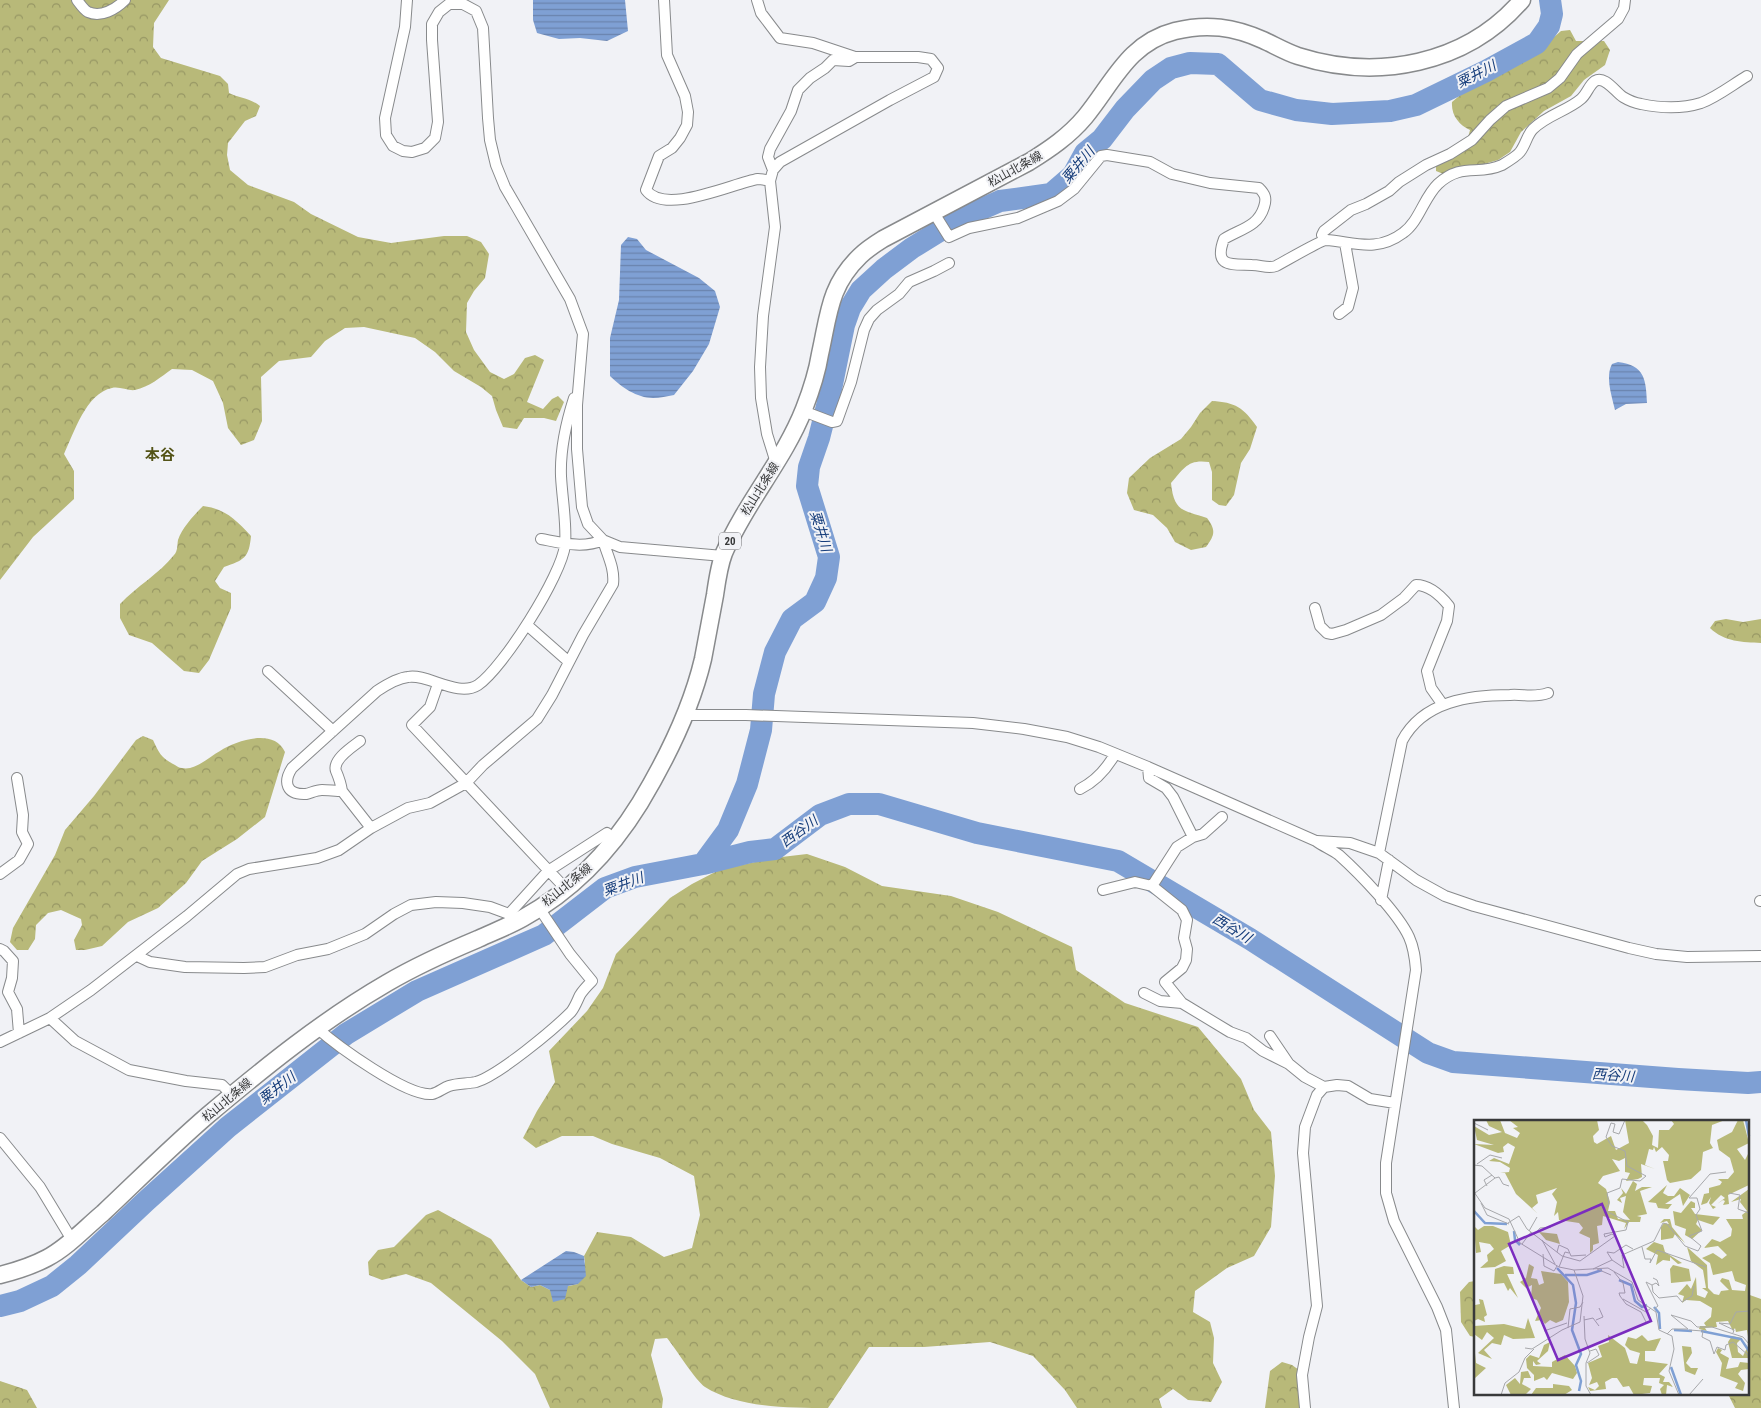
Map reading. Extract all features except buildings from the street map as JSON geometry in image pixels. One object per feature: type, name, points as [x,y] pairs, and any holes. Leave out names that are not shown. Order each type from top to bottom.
[{"type":"main road","name":"松山北条線","points":[[0,1275],[22,1269],[49,1257],[72,1240],[152,1165],[232,1095],[322,1031],[358,1000],[418,966],[511,918],[542,912],[584,874],[615,840],[640,804],[686,714],[702,662],[723,556],[741,520],[809,413],[828,310],[839,283],[862,254],[883,239],[937,218],[1029,162],[1067,136],[1084,118],[1119,69],[1136,50],[1155,38],[1194,27],[1225,27],[1237,30],[1295,55],[1318,62],[1361,68],[1408,65],[1447,54],[1469,43],[1491,30],[1521,0]]},
{"type":"street","points":[[77,0],[87,11],[96,14],[112,10],[125,0]]},
{"type":"street","points":[[407,0],[405,27],[385,118],[386,135],[393,146],[403,151],[412,152],[425,148],[435,138],[438,122],[432,24],[440,12],[449,4],[463,4],[476,11],[483,28],[490,140],[496,165],[505,187],[570,299],[583,334],[578,393],[578,455],[582,508],[588,524],[604,540],[620,547],[723,556]]},
{"type":"street","points":[[664,0],[667,55],[685,96],[688,112],[687,125],[672,148],[659,156],[646,190],[650,196],[658,199],[676,200],[730,188],[760,178],[770,181]]},
{"type":"street","points":[[757,0],[761,13],[780,38],[813,43],[855,57],[918,57],[931,59],[938,68],[934,77],[780,162],[773,170],[770,181],[775,226],[763,316],[760,367],[761,398],[776,463]]},
{"type":"street","points":[[1325,239],[1322,235],[1324,231],[1351,210],[1381,196],[1399,182],[1472,140],[1506,106],[1548,88],[1560,78],[1577,54],[1618,19],[1624,8],[1625,0]]},
{"type":"street","points":[[773,170],[768,157],[770,149],[791,111],[798,90],[810,78],[834,60],[849,60],[855,57]]},
{"type":"street","points":[[937,218],[949,237],[969,228],[1018,218],[1058,201],[1074,189],[1101,156],[1107,155],[1150,162],[1172,174],[1210,183],[1259,188],[1266,200],[1260,218],[1252,225],[1224,239],[1221,247],[1222,258],[1231,265],[1255,265],[1270,268],[1325,239],[1364,246],[1386,242],[1404,233],[1419,214],[1436,186],[1461,170],[1482,169],[1502,165],[1520,153],[1528,134],[1542,120],[1583,98],[1595,81],[1605,81],[1623,97],[1640,104],[1680,107],[1701,102],[1747,76]]},
{"type":"street","points":[[1339,314],[1348,307],[1353,288],[1345,243]]},
{"type":"street","points":[[809,413],[832,422],[837,421],[858,361],[868,318],[899,294],[908,282],[949,263]]},
{"type":"street","points":[[342,791],[320,790],[306,794],[288,788],[286,782],[292,768],[377,691],[391,682],[409,676],[438,684],[463,688],[476,686],[486,679],[527,625],[562,561],[565,544],[561,456],[569,412],[574,397],[578,393]]},
{"type":"street","points":[[561,456],[578,455]]},
{"type":"street","points":[[541,539],[565,544],[595,544],[604,540]]},
{"type":"street","points":[[0,1042],[50,1018],[91,990],[137,956],[237,874],[249,869],[317,858],[339,850],[372,828],[408,808],[430,803],[466,783],[483,765],[537,719],[613,584],[613,565],[607,553],[604,540]]},
{"type":"street","points":[[1315,608],[1320,626],[1327,633],[1332,634],[1381,615],[1404,598],[1416,586],[1422,585],[1442,597],[1449,606],[1447,621],[1427,671],[1431,688],[1443,705]]},
{"type":"street","points":[[527,625],[569,662]]},
{"type":"street","points":[[268,671],[333,731]]},
{"type":"street","points":[[438,684],[430,707],[412,725],[566,889]]},
{"type":"street","points":[[1379,853],[1402,741],[1408,729],[1433,709],[1452,701],[1482,696],[1512,694],[1539,696],[1548,693]]},
{"type":"street","points":[[686,714],[746,714],[973,723],[1024,729],[1067,737],[1148,767],[1316,841],[1338,854],[1381,900],[1408,936],[1414,952],[1416,970],[1386,1163],[1386,1193],[1394,1221],[1437,1307],[1446,1330],[1454,1408]]},
{"type":"street","points":[[360,740],[336,763],[336,770],[340,777],[342,791],[372,828]]},
{"type":"street","points":[[1080,789],[1100,776],[1115,754]]},
{"type":"street","points":[[1148,767],[1150,778],[1166,788],[1173,797],[1193,837]]},
{"type":"street","points":[[0,874],[19,860],[28,844],[22,832],[24,815],[18,778]]},
{"type":"street","points":[[1155,882],[1176,847],[1202,834],[1222,817]]},
{"type":"street","points":[[137,956],[150,962],[185,967],[265,967],[297,955],[328,950],[365,934],[410,905],[436,902],[463,903],[490,907],[511,918],[548,871],[607,833],[615,840]]},
{"type":"street","points":[[1316,841],[1350,843],[1379,853],[1416,880],[1445,896],[1474,906],[1629,948],[1656,954],[1687,957],[1761,956]]},
{"type":"street","points":[[1381,900],[1389,860]]},
{"type":"street","points":[[1103,890],[1135,882],[1155,882],[1182,910],[1187,920],[1184,938],[1187,949],[1186,960],[1182,968],[1165,982],[1182,1003],[1230,1032],[1246,1038],[1275,1058],[1289,1064],[1305,1077],[1324,1086],[1348,1086],[1370,1098],[1396,1103]]},
{"type":"street","points":[[322,1031],[344,1049],[401,1085],[421,1092],[432,1094],[450,1086],[477,1081],[499,1069],[554,1027],[573,1010],[581,993],[592,981],[570,954],[542,912]]},
{"type":"street","points":[[0,949],[13,961],[12,978],[8,992],[17,1009],[19,1033]]},
{"type":"street","points":[[1144,993],[1160,1001],[1182,1003]]},
{"type":"street","points":[[50,1018],[75,1041],[129,1070],[186,1081],[222,1085],[232,1095]]},
{"type":"street","points":[[1270,1036],[1289,1064]]},
{"type":"street","points":[[1306,1408],[1302,1375],[1317,1306],[1306,1189],[1304,1144],[1305,1127],[1310,1112],[1317,1095],[1324,1086]]},
{"type":"street","points":[[0,1138],[40,1187],[72,1240]]},
{"type":"green space","points":[[0,0],[169,0],[154,23],[153,47],[161,58],[220,76],[228,84],[229,93],[252,101],[260,106],[256,116],[245,121],[228,143],[227,155],[230,170],[248,185],[294,202],[311,214],[358,237],[391,243],[444,236],[467,236],[481,242],[489,254],[485,278],[467,303],[466,332],[474,350],[490,372],[504,379],[514,374],[525,358],[535,355],[544,360],[527,402],[543,409],[552,399],[558,396],[564,402],[556,421],[544,418],[524,418],[517,429],[503,427],[492,396],[454,371],[435,352],[415,338],[364,327],[345,328],[325,341],[311,357],[279,361],[261,377],[262,421],[254,440],[241,445],[228,428],[223,403],[213,381],[192,370],[172,369],[140,389],[112,388],[103,391],[95,397],[82,415],[64,454],[74,471],[74,499],[33,537],[0,580]]},
{"type":"green space","points":[[1570,30],[1576,41],[1604,41],[1610,50],[1605,65],[1584,80],[1571,96],[1544,111],[1521,132],[1510,152],[1498,160],[1446,175],[1436,171],[1436,161],[1468,138],[1470,130],[1456,119],[1452,102],[1471,86],[1513,68],[1537,52],[1561,31]]},
{"type":"green space","points":[[1212,401],[1238,407],[1248,415],[1257,427],[1250,449],[1241,463],[1234,495],[1226,506],[1219,505],[1212,500],[1212,472],[1209,462],[1191,463],[1171,483],[1172,493],[1177,505],[1186,511],[1207,518],[1213,529],[1213,536],[1206,547],[1191,550],[1175,542],[1167,528],[1153,515],[1134,510],[1127,493],[1129,478],[1150,458],[1181,439],[1200,413]]},
{"type":"green space","points":[[203,506],[211,507],[230,516],[251,536],[247,554],[241,560],[224,567],[215,581],[220,588],[231,593],[231,608],[209,660],[199,673],[184,671],[152,643],[129,635],[120,618],[120,604],[162,568],[174,555],[182,531]]},
{"type":"green space","points":[[1726,619],[1743,622],[1761,619],[1761,643],[1728,639],[1715,633],[1710,628],[1715,621]]},
{"type":"green space","points":[[143,736],[153,740],[159,752],[166,760],[179,767],[187,768],[197,766],[227,747],[245,740],[264,738],[273,740],[285,752],[265,817],[237,839],[202,861],[186,883],[158,908],[128,922],[102,946],[76,950],[74,940],[82,925],[81,919],[61,910],[48,913],[36,925],[35,939],[28,950],[17,950],[10,942],[13,928],[55,855],[65,830],[94,796],[136,740]]},
{"type":"green space","points":[[807,854],[845,867],[882,886],[951,896],[998,912],[1072,947],[1076,970],[1125,1003],[1198,1027],[1241,1079],[1254,1110],[1271,1132],[1275,1176],[1271,1227],[1254,1256],[1227,1268],[1195,1291],[1193,1312],[1210,1322],[1214,1338],[1213,1363],[1222,1382],[1211,1402],[1188,1400],[1173,1389],[1159,1399],[1162,1408],[1077,1408],[1065,1390],[1033,1356],[990,1342],[924,1347],[869,1347],[828,1408],[797,1408],[748,1403],[718,1394],[705,1387],[667,1338],[655,1339],[651,1355],[663,1399],[662,1408],[550,1408],[535,1374],[502,1341],[431,1283],[406,1274],[382,1280],[369,1275],[368,1262],[378,1250],[394,1247],[426,1215],[438,1210],[491,1239],[521,1280],[531,1287],[540,1285],[550,1290],[578,1284],[585,1262],[584,1256],[597,1232],[631,1237],[664,1257],[692,1248],[700,1215],[694,1176],[660,1158],[612,1144],[593,1136],[562,1136],[536,1148],[523,1138],[555,1082],[549,1051],[587,1011],[603,988],[616,954],[670,898],[719,870],[773,858]]},
{"type":"green space","points":[[1474,1281],[1474,1337],[1470,1336],[1461,1322],[1460,1292],[1469,1282]]},
{"type":"green space","points":[[1748,1294],[1761,1299],[1761,1408],[1735,1408],[1729,1396],[1748,1396]]},
{"type":"green space","points":[[1282,1362],[1292,1365],[1299,1370],[1310,1408],[1265,1408],[1270,1371]]},
{"type":"green space","points":[[0,1381],[27,1390],[37,1408],[0,1408]]},
{"type":"water","points":[[533,0],[625,0],[628,31],[607,41],[580,38],[559,39],[537,33],[533,20]]},
{"type":"water","points":[[628,237],[637,239],[646,250],[699,278],[715,291],[720,307],[709,344],[693,371],[674,395],[647,398],[624,388],[610,376],[610,338],[619,300],[621,245]]},
{"type":"water","points":[[1618,362],[1634,366],[1639,370],[1645,381],[1647,403],[1626,404],[1615,410],[1609,375],[1612,364]]},
{"type":"water","points":[[566,1251],[584,1256],[586,1276],[578,1284],[568,1286],[565,1299],[553,1302],[550,1290],[540,1285],[531,1287],[521,1280]]},
{"type":"waterway","name":"粟井川","points":[[703,864],[728,830],[747,784],[761,730],[764,694],[775,652],[792,619],[815,602],[826,578],[829,557],[807,486],[809,467],[819,438],[830,394],[844,325],[850,308],[861,290],[884,269],[912,248],[959,219],[1000,201],[1051,194],[1073,175],[1085,153],[1102,139],[1125,109],[1153,80],[1171,68],[1190,63],[1218,64],[1260,100],[1296,110],[1332,114],[1390,111],[1416,105],[1486,71],[1537,43],[1549,26],[1552,14],[1550,0]]},
{"type":"waterway","name":"西谷川","points":[[0,1306],[20,1301],[52,1286],[78,1265],[228,1127],[346,1034],[417,991],[544,935],[605,888],[635,877],[703,864],[750,852],[775,849],[820,815],[849,804],[879,804],[977,833],[1118,861],[1250,939],[1428,1053],[1453,1062],[1678,1079],[1761,1082]]},
{"type":"district","name":"本谷","points":[[160,455]]}]
